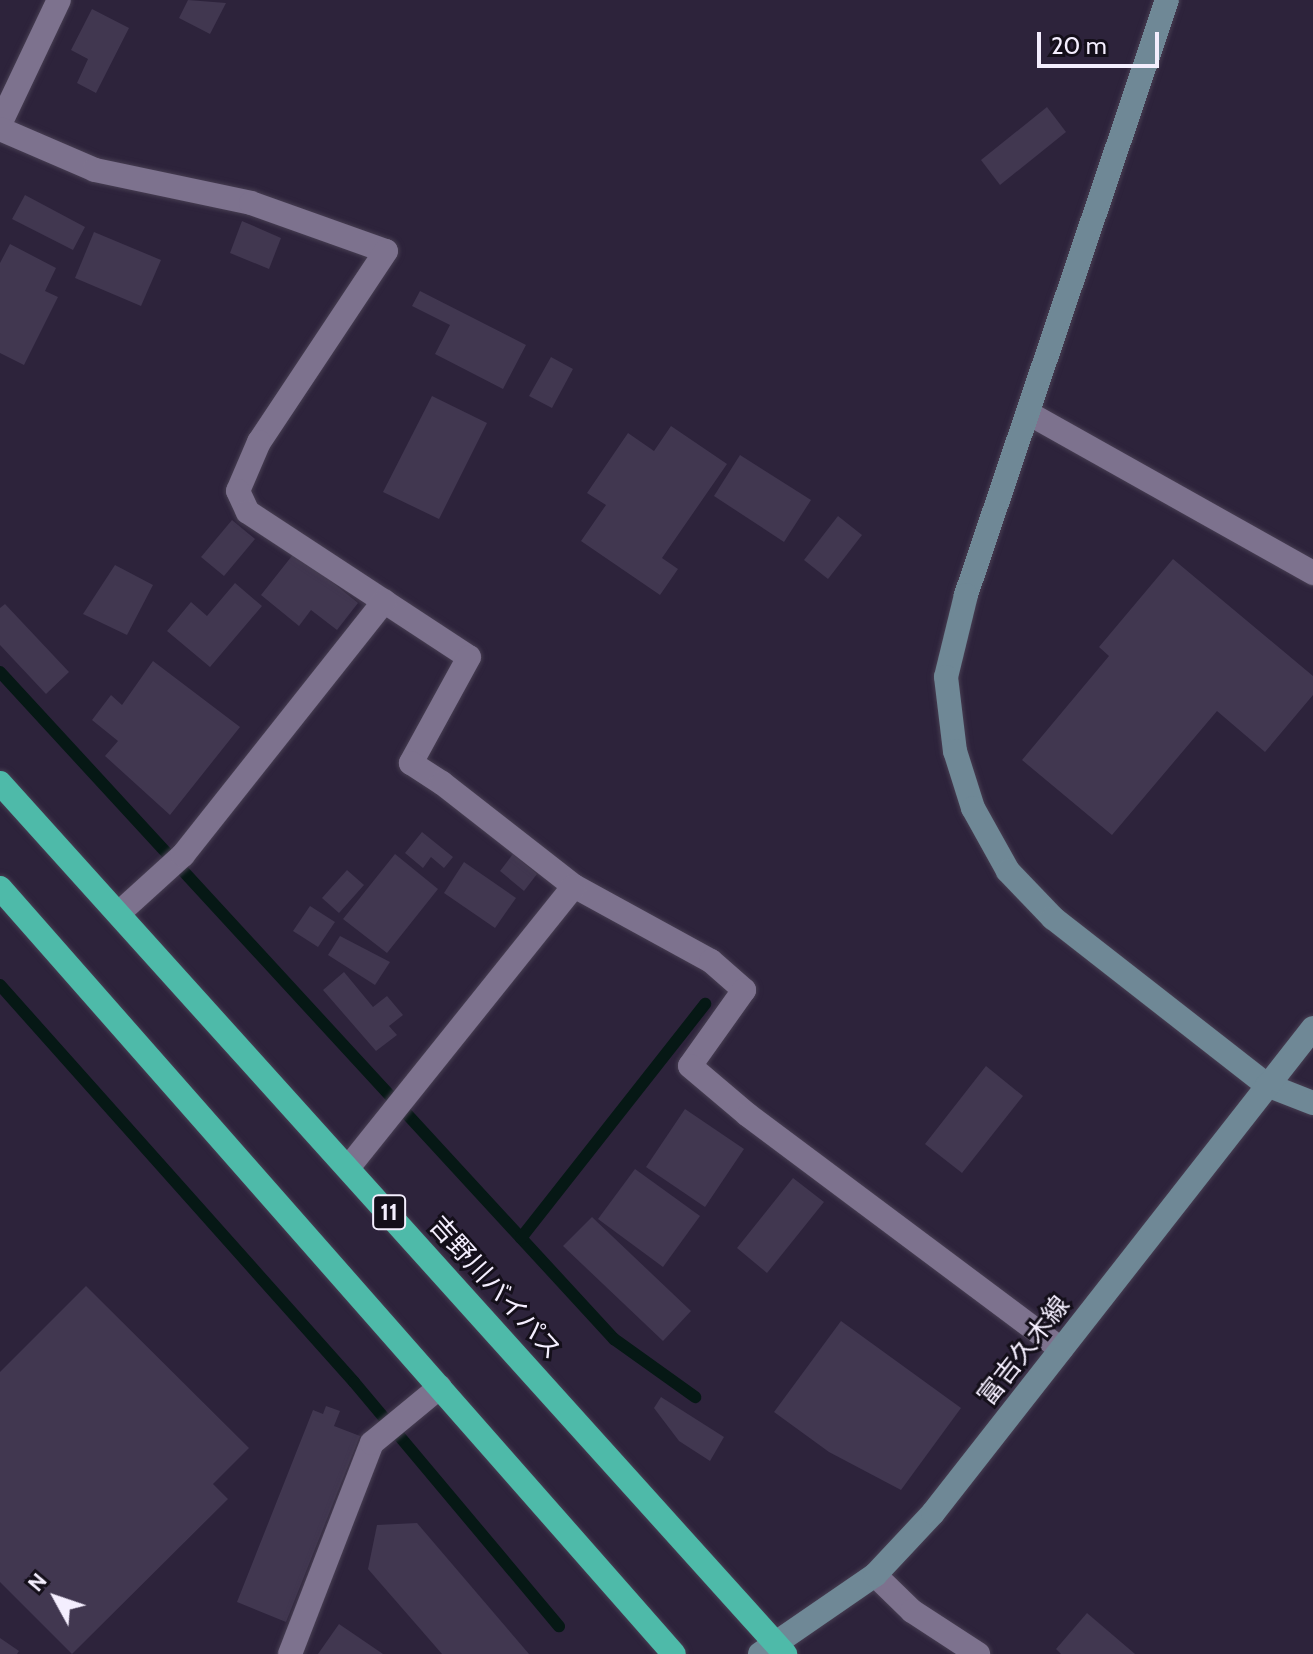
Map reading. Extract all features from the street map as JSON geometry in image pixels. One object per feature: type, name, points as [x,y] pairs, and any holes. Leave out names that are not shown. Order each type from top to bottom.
[{"type":"highway","name":"吉野川バイパス","points":[[0,783],[348,1168],[774,1650]]},
{"type":"highway","points":[[0,888],[674,1654]]},
{"type":"street","points":[[59,0],[0,126],[95,170],[251,203],[386,251],[259,442],[238,491],[248,512],[469,657],[411,763],[442,783],[574,886],[711,961],[744,990],[690,1066],[748,1115],[1061,1349]]},
{"type":"street","points":[[1167,0],[966,595],[946,677],[955,751],[973,808],[1008,871],[1053,918],[1267,1085],[1313,1103]]},
{"type":"street","points":[[1028,413],[1313,573]]},
{"type":"street","points":[[119,913],[175,863],[384,601]]},
{"type":"street","points":[[348,1168],[574,886]]},
{"type":"street","name":"富吉久木線","points":[[774,1650],[875,1575],[933,1513],[1313,1028]]},
{"type":"street","points":[[290,1654],[372,1443],[440,1387]]},
{"type":"street","points":[[875,1575],[912,1611],[978,1654]]},
{"type":"building","points":[[188,0],[226,3],[210,34],[179,18]]},
{"type":"building","points":[[92,9],[129,28],[96,93],[77,83],[88,59],[71,50]]},
{"type":"building","points":[[1047,107],[1066,132],[1000,185],[981,160]]},
{"type":"building","points":[[25,195],[85,227],[73,250],[12,219]]},
{"type":"building","points":[[242,221],[281,238],[269,269],[230,253]]},
{"type":"building","points":[[94,232],[161,260],[141,306],[75,278]]},
{"type":"building","points":[[10,244],[56,268],[45,291],[58,297],[24,365],[0,353],[0,263]]},
{"type":"building","points":[[420,291],[526,345],[503,389],[435,354],[450,325],[412,306]]},
{"type":"building","points":[[551,357],[573,369],[552,408],[529,396]]},
{"type":"building","points":[[432,396],[487,423],[439,519],[383,492]]},
{"type":"building","points":[[671,426],[727,464],[662,558],[678,569],[660,595],[581,541],[606,505],[587,493],[628,433],[654,451]]},
{"type":"building","points":[[740,455],[811,500],[784,542],[714,496]]},
{"type":"building","points":[[838,516],[862,535],[828,579],[804,560]]},
{"type":"building","points":[[232,520],[255,539],[224,576],[201,557]]},
{"type":"building","points":[[295,552],[358,603],[337,630],[311,610],[299,626],[261,595]]},
{"type":"building","points":[[1173,559],[1313,676],[1313,695],[1265,752],[1217,711],[1112,835],[1022,760],[1109,656],[1099,647]]},
{"type":"building","points":[[115,565],[153,585],[127,635],[83,614]]},
{"type":"building","points":[[235,583],[262,606],[210,667],[167,631],[191,602],[207,616]]},
{"type":"building","points":[[5,604],[69,672],[46,694],[0,645],[0,608]]},
{"type":"building","points":[[153,661],[240,727],[170,815],[105,756],[118,741],[92,720],[111,695],[122,705]]},
{"type":"building","points":[[422,832],[453,857],[444,868],[431,857],[423,868],[405,853]]},
{"type":"building","points":[[395,854],[438,889],[387,953],[343,919]]},
{"type":"building","points":[[513,854],[537,874],[524,891],[500,871]]},
{"type":"building","points":[[464,862],[516,898],[495,928],[444,893]]},
{"type":"building","points":[[347,870],[364,885],[339,913],[322,898]]},
{"type":"building","points":[[310,906],[335,922],[318,947],[293,931]]},
{"type":"building","points":[[340,936],[390,962],[375,985],[328,955]]},
{"type":"building","points":[[344,972],[373,1007],[387,996],[403,1015],[389,1026],[397,1035],[376,1051],[323,990]]},
{"type":"building","points":[[986,1066],[1023,1096],[962,1173],[925,1144]]},
{"type":"building","points":[[685,1109],[744,1149],[705,1207],[646,1167]]},
{"type":"building","points":[[635,1169],[700,1216],[663,1267],[598,1219]]},
{"type":"building","points":[[793,1178],[824,1202],[767,1273],[737,1248]]},
{"type":"building","points":[[592,1217],[691,1311],[663,1341],[563,1246]]},
{"type":"building","points":[[86,1286],[249,1448],[213,1484],[228,1499],[72,1654],[0,1582],[0,1372]]},
{"type":"building","points":[[841,1321],[961,1408],[901,1490],[829,1452],[774,1412]]},
{"type":"building","points":[[661,1397],[724,1437],[710,1461],[679,1441],[654,1408]]},
{"type":"building","points":[[326,1406],[340,1411],[334,1426],[360,1436],[286,1622],[237,1602],[313,1410],[323,1414]]},
{"type":"building","points":[[417,1523],[529,1654],[442,1654],[368,1569],[377,1525]]},
{"type":"building","points":[[1087,1613],[1135,1654],[1061,1654],[1056,1649]]},
{"type":"building","points":[[339,1624],[383,1654],[318,1654]]},
{"type":"building","points":[[0,1638],[19,1651],[17,1654],[0,1654]]},
{"type":"waterway","points":[[0,672],[614,1339],[695,1397]]},
{"type":"waterway","points":[[0,985],[354,1382],[559,1626]]},
{"type":"waterway","points":[[521,1238],[705,1004]]}]
